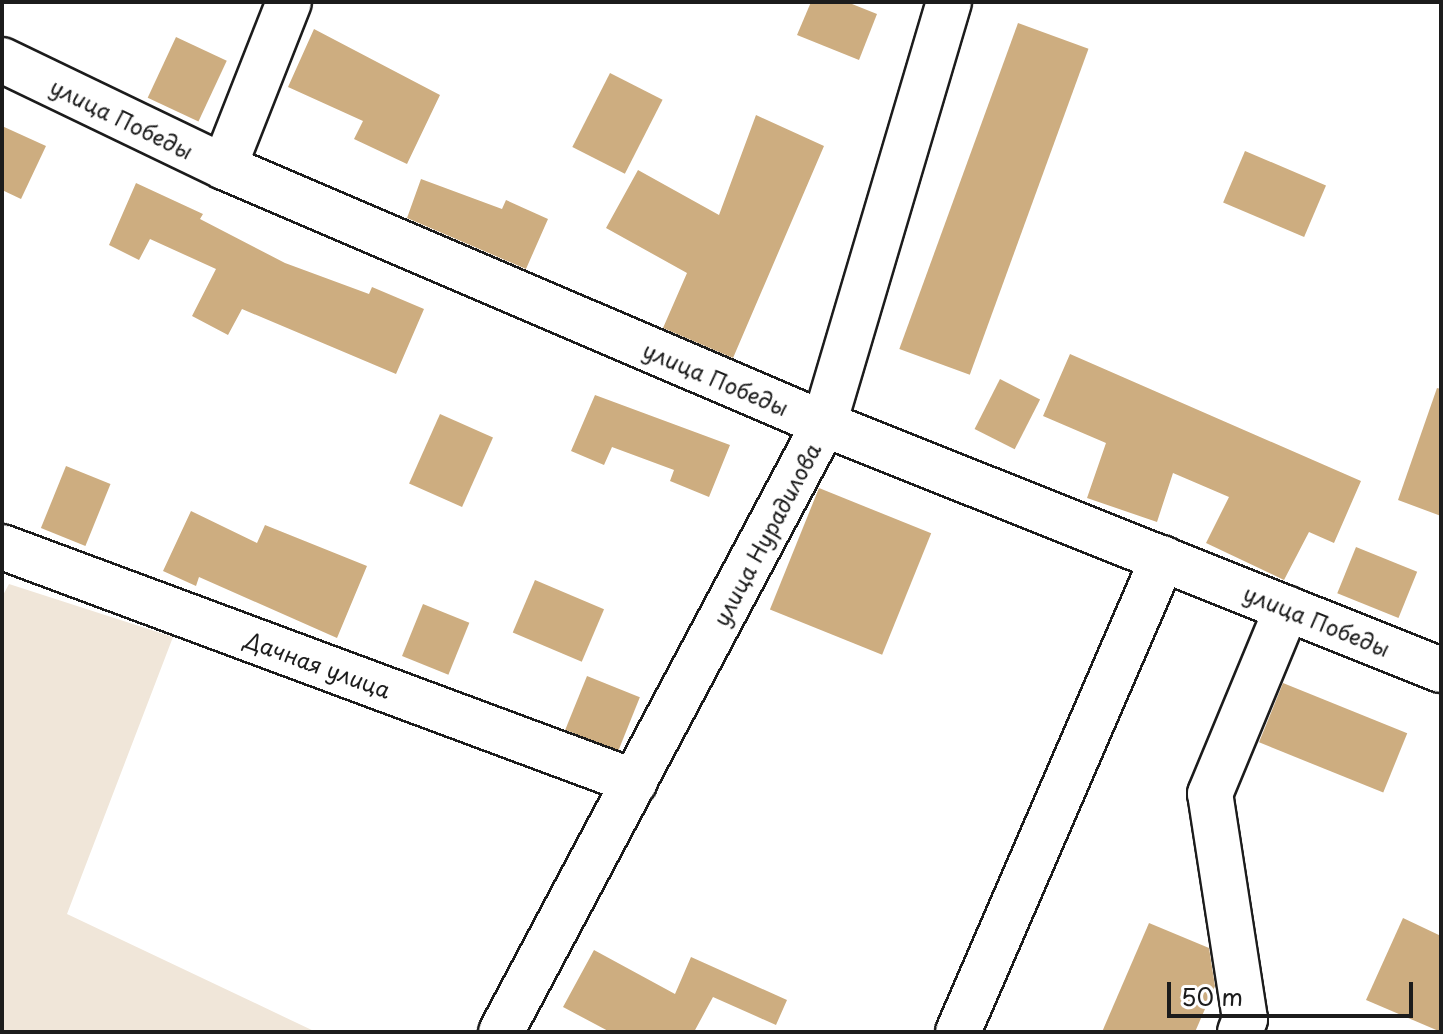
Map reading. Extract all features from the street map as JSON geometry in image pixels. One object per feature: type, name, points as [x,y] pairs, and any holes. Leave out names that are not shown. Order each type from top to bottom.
[{"type":"street","points":[[224,167],[289,2]]},
{"type":"street","name":"улица Нурадилова","points":[[501,1032],[824,424],[949,2]]},
{"type":"street","name":"улица Победы","points":[[2,60],[224,167],[824,424],[1441,670]]},
{"type":"street","name":"Дачная улица","points":[[2,547],[635,782]]},
{"type":"street","points":[[958,1032],[1163,558]]},
{"type":"street","points":[[1240,1032],[1245,1019],[1210,794],[1287,608]]},
{"type":"shaded area","points":[[9,584],[173,637],[67,914],[316,1032],[2,1032],[2,597]]},
{"type":"building","points":[[811,2],[847,2],[877,14],[859,60],[797,35]]},
{"type":"building","points":[[1018,23],[1088,49],[970,375],[899,349]]},
{"type":"building","points":[[314,29],[440,95],[407,164],[354,139],[363,121],[288,87]]},
{"type":"building","points":[[176,37],[227,61],[198,121],[148,98]]},
{"type":"building","points":[[610,73],[663,100],[625,174],[572,147]]},
{"type":"building","points":[[756,115],[824,146],[733,358],[663,328],[687,273],[606,228],[638,170],[719,215]]},
{"type":"building","points":[[2,126],[46,146],[21,199],[2,190]]},
{"type":"building","points":[[1245,151],[1326,185],[1304,237],[1223,203]]},
{"type":"building","points":[[421,179],[502,209],[506,200],[548,219],[526,269],[407,218]]},
{"type":"building","points":[[136,183],[203,214],[200,219],[285,263],[369,294],[372,287],[424,309],[396,374],[242,309],[228,335],[192,316],[216,269],[150,239],[139,260],[109,245]]},
{"type":"building","points":[[1070,354],[1361,481],[1334,543],[1309,532],[1284,580],[1206,543],[1229,497],[1173,473],[1157,522],[1087,498],[1106,443],[1043,416]]},
{"type":"building","points":[[1000,379],[1040,399],[1015,449],[975,429]]},
{"type":"building","points":[[1437,388],[1441,389],[1441,516],[1398,500]]},
{"type":"building","points":[[595,395],[730,445],[709,497],[670,481],[674,470],[612,447],[604,465],[571,451]]},
{"type":"building","points":[[440,414],[493,438],[462,507],[409,483]]},
{"type":"building","points":[[66,466],[111,484],[85,546],[41,528]]},
{"type":"building","points":[[819,488],[931,533],[882,655],[770,609]]},
{"type":"building","points":[[191,511],[257,543],[265,525],[367,566],[337,638],[199,577],[196,586],[163,571]]},
{"type":"building","points":[[1356,547],[1417,572],[1398,618],[1337,593]]},
{"type":"building","points":[[535,580],[604,609],[582,662],[513,632]]},
{"type":"building","points":[[423,604],[469,623],[448,675],[402,656]]},
{"type":"building","points":[[587,676],[640,697],[618,751],[565,730]]},
{"type":"building","points":[[1283,683],[1407,733],[1383,793],[1259,742]]},
{"type":"building","points":[[1403,918],[1441,936],[1441,1032],[1366,1000]]},
{"type":"building","points":[[1149,923],[1209,948],[1215,986],[1195,1032],[1102,1032]]},
{"type":"building","points":[[594,950],[675,994],[691,957],[787,1000],[776,1025],[713,997],[694,1032],[610,1032],[563,1007]]}]
